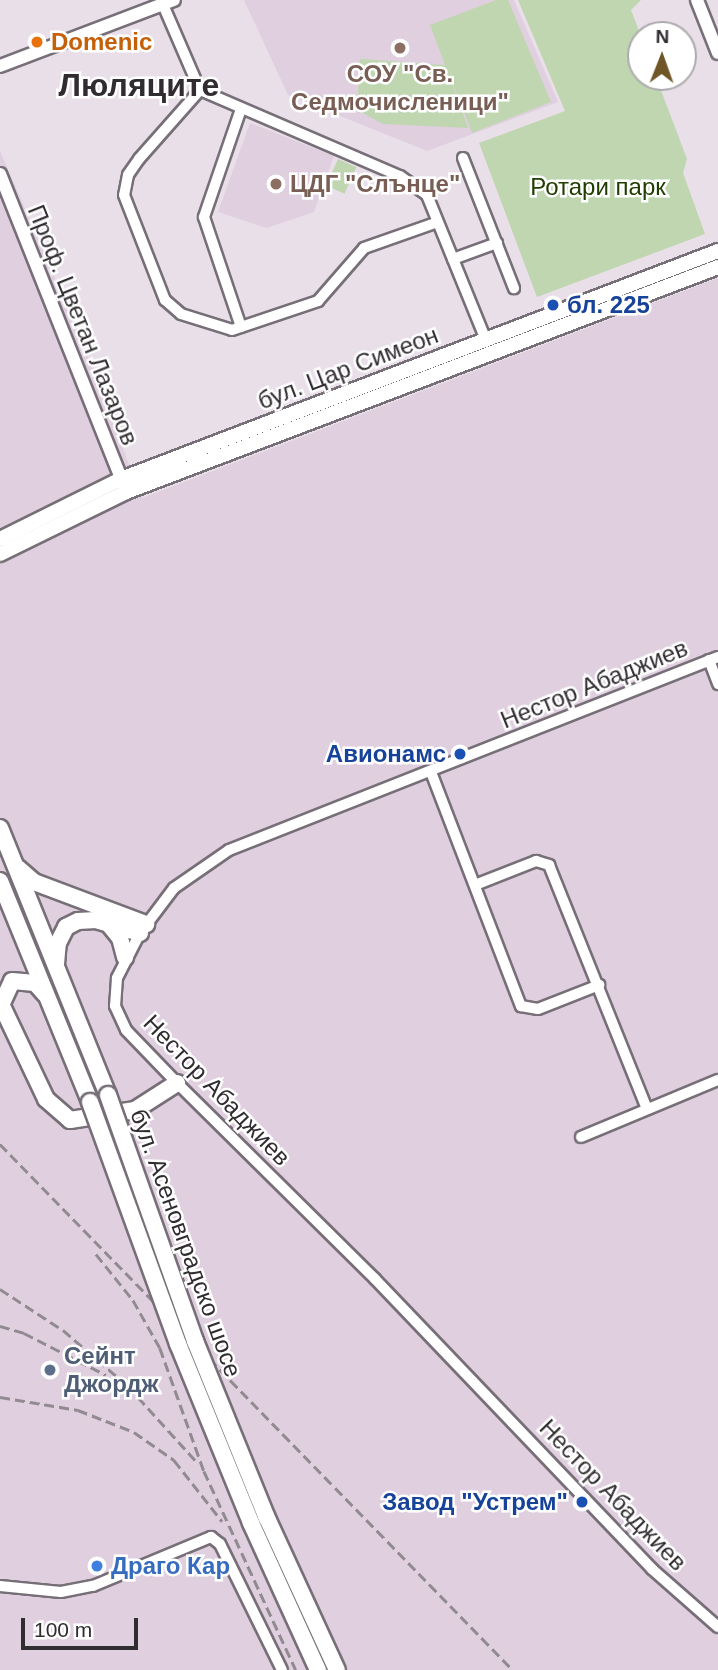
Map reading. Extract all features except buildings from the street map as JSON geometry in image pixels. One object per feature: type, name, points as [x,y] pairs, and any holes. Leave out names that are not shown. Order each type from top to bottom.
[{"type":"main road","name":"бул. Цар Симеон","points":[[0,539],[124,485],[486,340],[718,251]]},
{"type":"main road","name":"бул. Цар Симеон","points":[[0,554],[124,485],[718,267]]},
{"type":"main road","name":"бул. Асеновградско шосе","points":[[0,828],[108,1095],[195,1341],[267,1518],[337,1670]]},
{"type":"main road","points":[[15,866],[34,882],[143,929]]},
{"type":"main road","points":[[0,918],[1,882]]},
{"type":"main road","name":"бул. Асеновградско шосе","points":[[1,882],[90,1102],[184,1357],[251,1523],[318,1670]]},
{"type":"main road","points":[[56,970],[58,943],[66,927],[78,921],[107,922],[143,929]]},
{"type":"main road","points":[[107,922],[120,938],[125,957]]},
{"type":"main road","points":[[46,996],[35,983],[12,981],[1,1003],[46,1099],[71,1120],[135,1110],[177,1083]]},
{"type":"street","points":[[697,0],[718,53]]},
{"type":"street","points":[[0,65],[166,2],[200,90],[413,182],[426,195],[486,340]]},
{"type":"street","points":[[200,90],[138,159],[128,174],[124,195],[164,300],[181,314],[232,330],[318,301],[364,248],[438,222]]},
{"type":"street","points":[[241,327],[204,217],[242,109]]},
{"type":"street","points":[[463,158],[514,288]]},
{"type":"street","name":"Проф. Цветан Лазаров","points":[[0,174],[124,485]]},
{"type":"street","points":[[453,258],[497,243]]},
{"type":"street","points":[[713,659],[718,684]]},
{"type":"street","name":"Нестор Абаджиев","points":[[713,659],[229,850],[174,888],[143,929],[125,957],[117,978],[116,1006],[126,1030],[177,1083],[375,1279],[652,1569],[718,1627]]},
{"type":"street","points":[[431,772],[521,1006],[538,1009],[600,985]]},
{"type":"street","points":[[475,885],[536,861],[549,865],[600,985],[647,1109]]},
{"type":"street","points":[[581,1137],[718,1080]]},
{"type":"street","points":[[0,1586],[61,1592],[93,1587],[211,1537],[220,1544],[282,1670]]},
{"type":"shaded area","name":"СОУ \"Св. Седмочисленици\"","points":[[244,0],[514,0],[558,102],[427,151],[288,95]]},
{"type":"shaded area","name":"ЦДГ \"Слънце\"","points":[[250,123],[334,156],[314,212],[267,228],[218,212]]},
{"type":"shaded area","points":[[0,151],[78,331],[142,498],[718,278],[718,1670],[0,1670]]},
{"type":"green space","points":[[496,0],[508,0],[551,102],[472,133],[447,69],[468,128],[383,124],[357,110],[360,59],[445,65],[430,25]]},
{"type":"green space","name":"Ротари парк","points":[[518,0],[641,0],[631,10],[635,21],[627,21],[627,91],[661,91],[687,159],[683,173],[705,234],[537,297],[479,143],[565,111]]},
{"type":"green space","points":[[338,159],[356,167],[344,194],[326,185]]},
{"type":"railway","points":[[0,1144],[513,1670]]},
{"type":"railway","points":[[96,1254],[133,1300],[160,1348],[204,1471],[296,1670]]},
{"type":"railway","points":[[0,1289],[63,1330],[128,1386],[197,1462]]},
{"type":"railway","points":[[0,1326],[24,1333],[106,1375]]},
{"type":"railway","points":[[0,1397],[78,1410],[134,1432],[174,1460],[222,1521]]},
{"type":"place","name":"Domenic","points":[[37,42]]},
{"type":"place","name":"СОУ \"Св. Седмочисленици\"","points":[[400,48]]},
{"type":"place","name":"ЦДГ \"Слънце\"","points":[[276,184]]},
{"type":"place","name":"бл. 225","points":[[553,305]]},
{"type":"place","name":"Авионамс","points":[[460,754]]},
{"type":"place","name":"Сейнт Джордж","points":[[50,1370]]},
{"type":"place","name":"Завод \"Устрем\"","points":[[582,1502]]},
{"type":"place","name":"Драго Кар","points":[[97,1566]]},
{"type":"district","name":"Люляците","points":[[139,85]]}]
